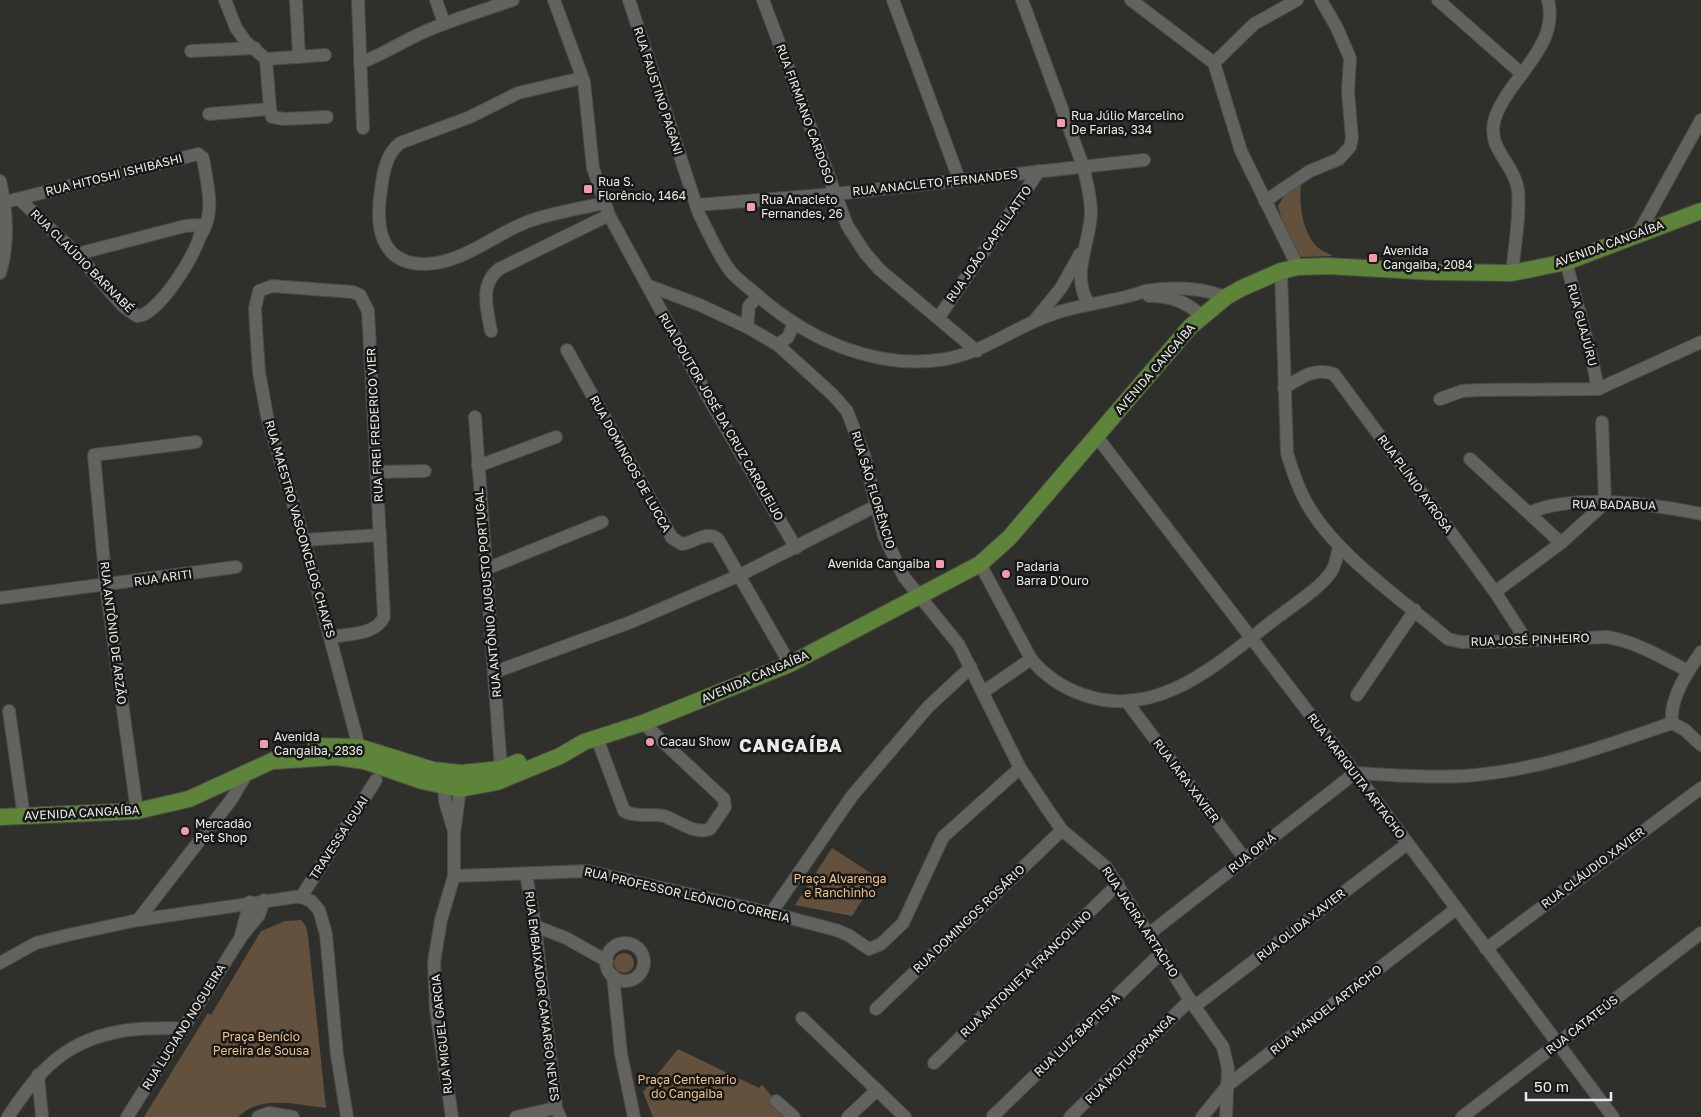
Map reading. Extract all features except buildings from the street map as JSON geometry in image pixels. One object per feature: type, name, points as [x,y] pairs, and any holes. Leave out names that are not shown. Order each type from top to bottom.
[{"type":"main road","name":"AVENIDA CANGAÍBA","points":[[461,781],[501,769],[558,746],[591,740],[643,723],[790,664],[980,564],[1009,538],[1166,354],[1202,316],[1226,297],[1282,272],[1298,268],[1328,266],[1431,272],[1512,273],[1566,262],[1701,211]]},
{"type":"main road","name":"AVENIDA CANGAÍBA","points":[[0,817],[136,811],[189,799],[246,775],[292,751],[314,746],[359,747],[444,778],[461,781],[497,782],[560,756],[591,740]]},
{"type":"main road","name":"AVENIDA CANGAÍBA","points":[[274,761],[336,757],[364,761],[422,781],[444,778]]},
{"type":"street","points":[[225,0],[236,28],[246,42],[266,59],[272,117],[284,119],[327,117]]},
{"type":"street","points":[[296,0],[299,57]]},
{"type":"street","points":[[358,0],[363,128]]},
{"type":"street","points":[[436,0],[444,23]]},
{"type":"street","points":[[554,0],[582,78],[593,168],[604,202],[609,215],[647,285]]},
{"type":"street","name":"RUA FAUSTINO PAGANI","points":[[629,0],[696,205],[715,246],[732,273],[758,296],[794,323],[841,347],[876,357],[914,362],[946,359],[977,350],[1052,314],[1089,304],[1134,296],[1153,290],[1176,288],[1207,290],[1226,297]]},
{"type":"street","name":"RUA FIRMIANO CARDOSO","points":[[763,0],[847,225],[865,253],[896,284],[939,317],[977,350]]},
{"type":"street","points":[[893,0],[959,180]]},
{"type":"street","points":[[1022,0],[1083,166],[1090,194],[1091,210],[1088,239],[1080,276],[1084,296],[1089,304]]},
{"type":"street","points":[[1131,0],[1214,63],[1241,151],[1298,268]]},
{"type":"street","points":[[1214,63],[1274,5],[1296,0]]},
{"type":"street","points":[[1265,202],[1310,171],[1339,159],[1350,147],[1352,138],[1348,91],[1350,58],[1346,46],[1321,0]]},
{"type":"street","points":[[1438,0],[1522,74]]},
{"type":"street","points":[[1512,273],[1517,186],[1498,152],[1494,136],[1494,121],[1500,106],[1545,38],[1550,25],[1551,12],[1548,0]]},
{"type":"street","points":[[360,63],[385,54],[411,38],[444,23],[506,1]]},
{"type":"street","points":[[191,51],[255,48]]},
{"type":"street","points":[[266,59],[325,56]]},
{"type":"street","points":[[582,78],[518,94],[470,117],[400,142],[392,149],[382,181],[379,200],[380,232],[392,252],[401,259],[412,263],[439,263],[454,258],[527,222],[604,202]]},
{"type":"street","points":[[209,114],[270,109]]},
{"type":"street","points":[[1638,234],[1701,120]]},
{"type":"street","name":"RUA HITOSHI ISHIBASHI","points":[[4,202],[198,154],[203,158],[209,200],[208,223],[201,235]]},
{"type":"street","name":"RUA ANACLETO FERNANDES","points":[[696,205],[834,194],[1144,160]]},
{"type":"street","name":"RUA JOÃO CAPELLATTO","points":[[939,317],[1040,171]]},
{"type":"street","points":[[0,181],[4,202],[6,243],[0,273]]},
{"type":"street","name":"RUA CLAÚDIO BARNABÉ","points":[[19,199],[77,254],[128,310],[133,314],[141,316],[153,308],[179,277],[192,258],[201,235]]},
{"type":"street","points":[[491,331],[486,298],[487,285],[491,276],[499,269],[609,215]]},
{"type":"street","points":[[77,254],[185,226],[198,225],[201,228],[201,235]]},
{"type":"street","points":[[1032,323],[1061,288],[1088,239]]},
{"type":"street","name":"RUA GUAJÚRU","points":[[1566,262],[1592,359],[1598,389]]},
{"type":"street","name":"RUA JOSÉ PINHEIRO","points":[[1282,272],[1287,453],[1294,479],[1306,504],[1339,547],[1448,638],[1461,642],[1583,637],[1626,640],[1688,671]]},
{"type":"street","name":"RUA SÃO FLORÊNCIO","points":[[647,285],[700,305],[748,327],[778,345],[826,388],[847,412],[864,456],[876,506],[893,558],[918,596],[948,630],[971,666]]},
{"type":"street","name":"RUA DOUTOR JOSÉ DA CRUZ CARQUEIJO","points":[[647,285],[796,548]]},
{"type":"street","name":"RUA FREI FREDERICO VIER","points":[[255,308],[259,291],[272,286],[353,292],[360,295],[368,311],[378,472],[384,618],[381,624],[367,631],[331,637]]},
{"type":"street","points":[[748,327],[749,306],[758,296]]},
{"type":"street","name":"RUA FAUSTINO PAGANI","points":[[1134,296],[1175,298],[1189,304],[1202,316]]},
{"type":"street","name":"RUA MAESTRO VASCONCELOS CHAVES","points":[[255,308],[259,372],[267,416],[331,637],[359,747]]},
{"type":"street","points":[[778,345],[788,337],[794,323]]},
{"type":"street","points":[[1440,399],[1462,391],[1598,389],[1701,342]]},
{"type":"street","name":"RUA DOMINGOS DE LUCCA","points":[[567,350],[672,538],[682,544],[706,536],[714,536],[740,575],[790,664]]},
{"type":"street","name":"RUA PLÍNIO AYROSA","points":[[1284,388],[1314,372],[1325,371],[1334,374],[1495,592],[1526,640]]},
{"type":"street","name":"RUA ANTÔNIO AUGUSTO PORTUGAL","points":[[475,417],[501,769]]},
{"type":"street","points":[[1495,592],[1561,543],[1605,503],[1602,422]]},
{"type":"street","points":[[478,466],[556,437]]},
{"type":"street","name":"RUA MARIQUITA ARTACHO","points":[[1097,437],[1355,773],[1557,1045],[1613,1117]]},
{"type":"street","name":"RUA ANTÔNIO DE ARZÃO","points":[[136,811],[106,586],[94,455],[196,442]]},
{"type":"street","points":[[1470,458],[1561,543]]},
{"type":"street","points":[[378,472],[425,471]]},
{"type":"street","name":"RUA BADABUA","points":[[1529,513],[1557,504],[1605,503],[1662,506],[1701,514]]},
{"type":"street","points":[[495,672],[631,622],[740,575],[876,506]]},
{"type":"street","points":[[486,569],[602,522]]},
{"type":"street","points":[[304,540],[380,535]]},
{"type":"street","points":[[980,564],[1031,659],[1039,669],[1074,692],[1106,701],[1127,702],[1171,692],[1251,638],[1326,579],[1335,565],[1339,547]]},
{"type":"street","name":"RUA ARITI","points":[[0,598],[106,586],[236,567]]},
{"type":"street","points":[[1357,695],[1415,610]]},
{"type":"street","points":[[1672,723],[1673,710],[1688,671],[1701,652]]},
{"type":"street","points":[[983,692],[1031,659]]},
{"type":"street","points":[[771,913],[852,796],[928,707],[971,666]]},
{"type":"street","name":"RUA JACIRA ARTACHO","points":[[971,666],[1020,768],[1062,830],[1106,867],[1223,1047],[1228,1068],[1226,1117]]},
{"type":"street","name":"RUA IARA XAVIER","points":[[1127,702],[1245,859]]},
{"type":"street","points":[[9,710],[24,816]]},
{"type":"street","points":[[591,740],[624,811],[631,814],[666,817],[694,830],[710,829],[726,807],[724,799],[643,723]]},
{"type":"street","points":[[1355,773],[1448,776],[1492,774],[1572,758],[1672,723],[1685,730],[1701,745]]},
{"type":"street","name":"RUA PROFESSOR LEÔNCIO CORREIA","points":[[454,876],[587,871],[771,913],[836,930],[870,949],[881,944],[903,923],[943,837],[1020,768]]},
{"type":"street","name":"RUA OPIÁ","points":[[1150,933],[1355,773]]},
{"type":"street","points":[[138,920],[228,804],[246,775]]},
{"type":"street","name":"RUA MIGUEL GARCIA","points":[[444,778],[454,833]]},
{"type":"street","name":"TRAVESSA IGUAI","points":[[301,897],[376,780]]},
{"type":"street","name":"RUA MIGUEL GARCIA","points":[[452,1117],[436,1010],[434,962],[441,920],[454,876],[454,833],[461,781]]},
{"type":"street","name":"RUA CLÁUDIO XAVIER","points":[[1486,949],[1701,788]]},
{"type":"street","name":"RUA DOMINGOS ROSÁRIO","points":[[876,1009],[1062,830]]},
{"type":"street","name":"RUA OLIDA XAVIER","points":[[1193,1003],[1407,844]]},
{"type":"street","name":"RUA EMBAIXADOR CAMARGO NEVES","points":[[526,874],[535,926],[558,1112]]},
{"type":"street","name":"RUA ANTONIETA FRANCOLINO","points":[[934,1063],[1118,884]]},
{"type":"street","points":[[0,963],[36,943],[138,920],[264,900],[301,897],[311,901],[324,920],[338,1055],[347,1117]]},
{"type":"street","name":"RUA LUCIANO NOGUEIRA","points":[[127,1117],[241,937],[259,915],[264,900]]},
{"type":"street","name":"RUA LUCIANO NOGUEIRA","points":[[241,937],[250,902]]},
{"type":"street","name":"RUA MANOEL ARTACHO","points":[[1202,1117],[1228,1085],[1456,909]]},
{"type":"street","points":[[535,926],[566,938],[607,961]]},
{"type":"street","name":"RUA CATATEÚS","points":[[1462,1117],[1701,933]]},
{"type":"street","points":[[613,976],[625,981],[636,977],[644,967],[642,955],[634,946],[622,944],[611,950],[607,961],[607,967],[613,976],[620,1054],[634,1117]]},
{"type":"street","name":"RUA LUIZ BAPTISTA","points":[[992,1116],[1161,953]]},
{"type":"street","name":"RUA MOTUPORANGA","points":[[1070,1117],[1193,1003]]},
{"type":"street","points":[[802,1018],[905,1117]]},
{"type":"street","points":[[8,1117],[38,1075],[58,1056],[92,1038],[118,1031],[183,1028]]},
{"type":"street","points":[[38,1075],[42,1117]]},
{"type":"street","points":[[848,1117],[877,1090]]},
{"type":"street","points":[[776,1100],[794,1117]]},
{"type":"street","points":[[516,1117],[558,1112]]},
{"type":"street","points":[[258,1117],[269,1113],[293,1117]]},
{"type":"green space","points":[[1301,181],[1301,207],[1307,232],[1316,246],[1333,256],[1301,257],[1283,224],[1278,206],[1284,196]]},
{"type":"green space","name":"Praça Alvarenga e Ranchinho","points":[[832,848],[877,877],[852,916],[795,905]]},
{"type":"green space","name":"Praça Benício Pereira de Sousa","points":[[301,920],[306,926],[308,936],[326,1108],[291,1103],[268,1103],[257,1105],[238,1117],[144,1117],[208,1013],[211,1015],[261,931],[285,921]]},
{"type":"green space","points":[[624,953],[631,956],[634,963],[631,970],[624,973],[617,970],[614,963],[617,956]]},
{"type":"green space","name":"Praça Centenario do Cangaiba","points":[[678,1049],[759,1088],[761,1085],[763,1086],[790,1117],[653,1117],[643,1092]]},
{"type":"place","name":"Rua Júlio Marcelino De Farias, 334","points":[[1061,123]]},
{"type":"place","name":"Rua S. Florêncio, 1464","points":[[588,189]]},
{"type":"place","name":"Rua Anacleto Fernandes, 26","points":[[751,207]]},
{"type":"place","name":"Avenida Cangaiba, 2084","points":[[1373,258]]},
{"type":"place","name":"Avenida Cangaiba","points":[[940,564]]},
{"type":"place","name":"Padaria Barra D'Ouro","points":[[1006,574]]},
{"type":"place","name":"Cacau Show","points":[[650,742]]},
{"type":"place","name":"Avenida Cangaiba, 2836","points":[[264,744]]},
{"type":"place","name":"Mercadão Pet Shop","points":[[185,831]]},
{"type":"district","name":"CANGAÍBA","points":[[791,746]]}]
